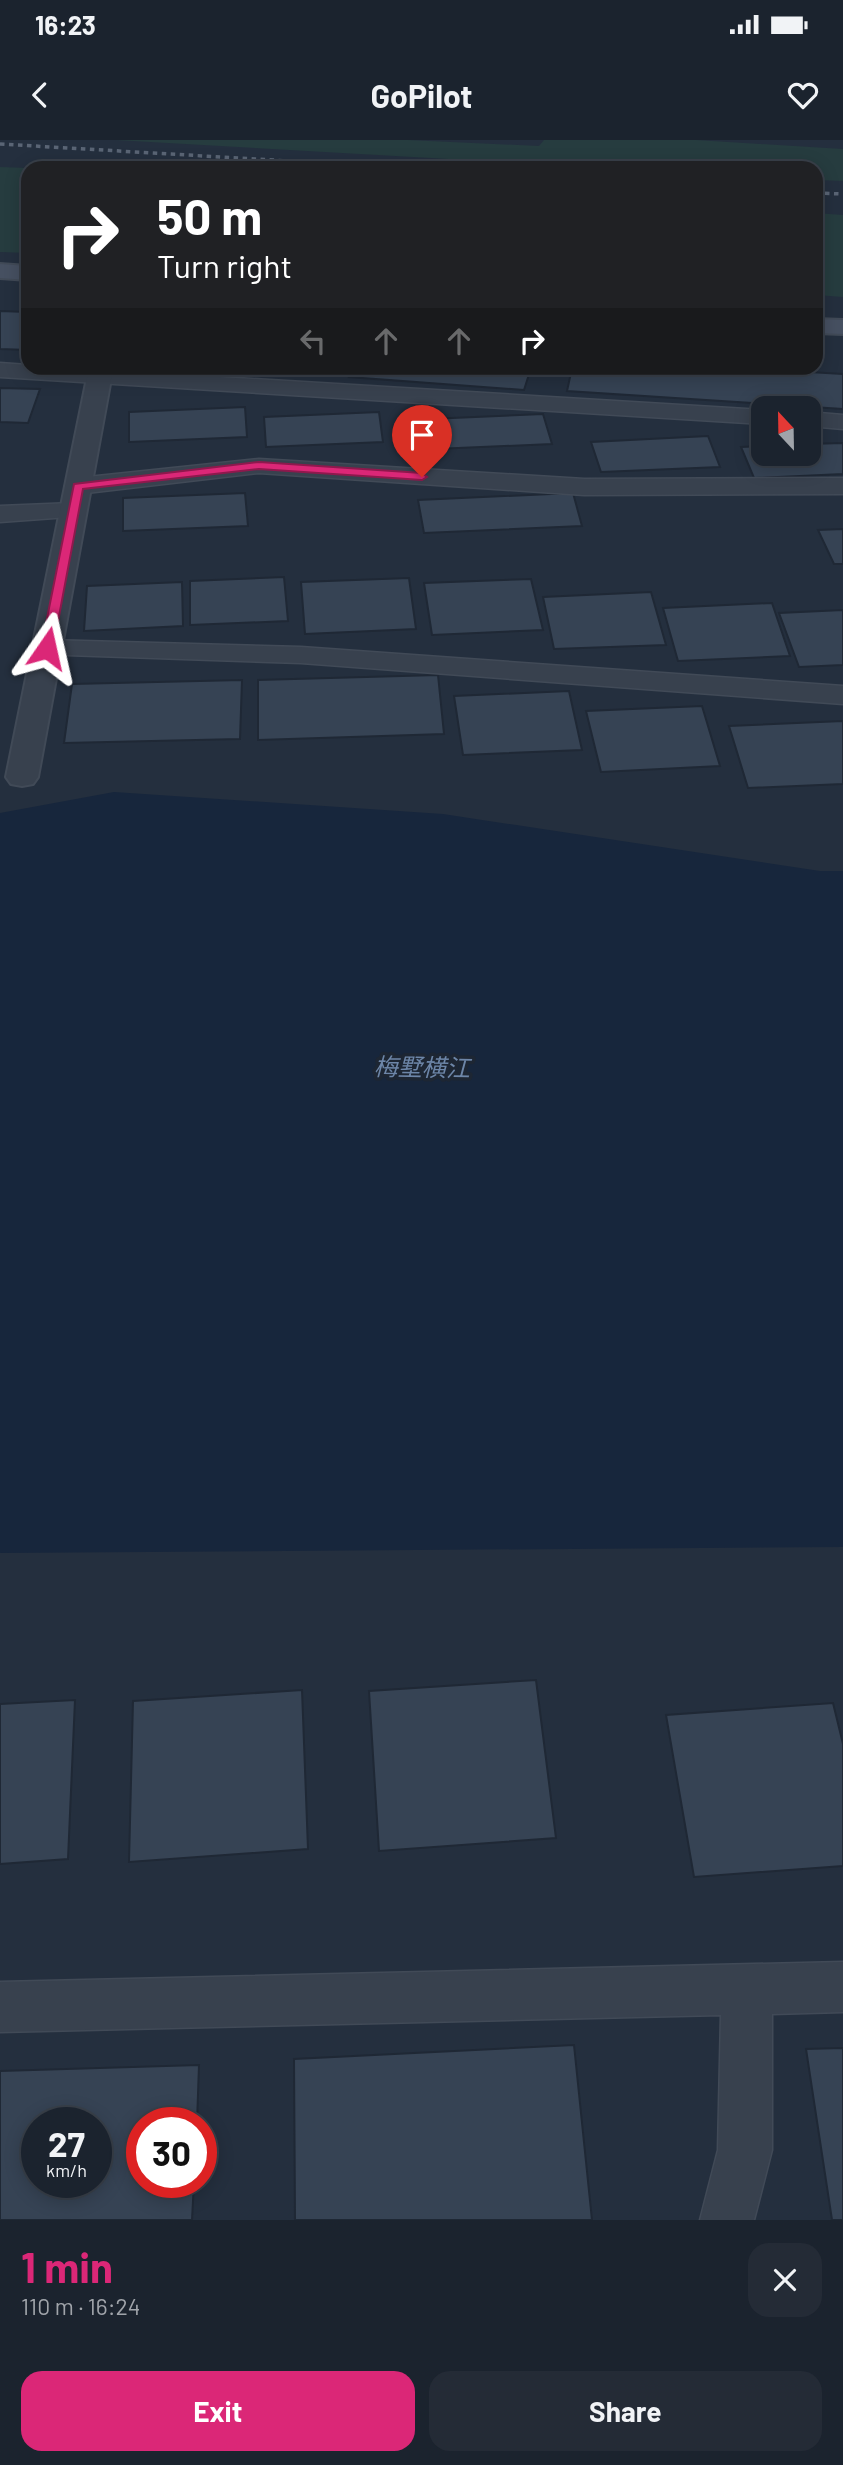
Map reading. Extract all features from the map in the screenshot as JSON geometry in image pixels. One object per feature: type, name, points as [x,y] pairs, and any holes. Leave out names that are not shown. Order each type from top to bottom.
[{"type":"street","points":[[0,271],[21,272]]},
{"type":"street","points":[[823,326],[843,327]]},
{"type":"street","points":[[22,777],[99,375]]},
{"type":"lane","points":[[0,370],[21,370]]},
{"type":"lane","points":[[159,375],[751,415]]},
{"type":"lane","points":[[821,420],[843,422]]},
{"type":"lane","points":[[0,514],[259,466],[584,487],[843,486]]},
{"type":"lane","points":[[47,648],[301,655],[843,695]]},
{"type":"lane","points":[[0,2007],[843,1987]]},
{"type":"lane","points":[[727,2220],[745,2151],[747,1988]]},
{"type":"green space","points":[[115,140],[408,140],[539,146],[544,140],[696,140],[843,149],[843,181],[823,180],[823,161],[485,161]]},
{"type":"green space","points":[[0,167],[21,168],[21,253],[0,252]]},
{"type":"green space","points":[[823,214],[843,215],[843,297],[823,296]]},
{"type":"water","name":"梅墅横江","points":[[114,792],[443,814],[820,871],[843,871],[843,1547],[0,1553],[0,813]]},
{"type":"building","points":[[0,311],[21,312],[21,350],[0,349]]},
{"type":"building","points":[[843,374],[843,409],[821,408],[821,396],[751,396],[751,403],[567,391],[570,375]]},
{"type":"building","points":[[350,375],[529,375],[524,390],[349,377]]},
{"type":"building","points":[[0,388],[40,389],[28,423],[0,422]]},
{"type":"building","points":[[245,407],[247,437],[129,442],[129,412]]},
{"type":"building","points":[[379,412],[383,442],[266,447],[264,417]]},
{"type":"building","points":[[543,414],[552,444],[435,449],[429,419]]},
{"type":"building","points":[[708,436],[720,467],[601,472],[591,442]]},
{"type":"building","points":[[843,443],[843,474],[754,478],[741,447],[751,447],[751,466],[821,466],[821,444]]},
{"type":"building","points":[[245,493],[248,526],[123,531],[123,498]]},
{"type":"building","points":[[573,493],[582,526],[424,533],[418,500]]},
{"type":"building","points":[[843,529],[843,564],[834,564],[818,530]]},
{"type":"building","points":[[284,577],[288,621],[190,625],[190,581]]},
{"type":"building","points":[[409,578],[416,629],[305,634],[301,582]]},
{"type":"building","points":[[531,579],[543,630],[432,635],[424,583]]},
{"type":"building","points":[[182,582],[183,626],[84,631],[87,586]]},
{"type":"building","points":[[651,592],[666,645],[554,649],[543,597]]},
{"type":"building","points":[[772,603],[790,656],[678,661],[663,608]]},
{"type":"building","points":[[843,610],[843,665],[799,667],[779,613]]},
{"type":"building","points":[[438,675],[444,734],[258,740],[258,680]]},
{"type":"building","points":[[242,680],[240,739],[64,743],[72,684]]},
{"type":"building","points":[[569,691],[582,750],[463,755],[454,696]]},
{"type":"building","points":[[702,706],[720,766],[601,772],[586,711]]},
{"type":"building","points":[[843,721],[843,784],[748,788],[729,726]]},
{"type":"building","points":[[536,1680],[556,1838],[379,1851],[369,1691]]},
{"type":"building","points":[[302,1690],[308,1849],[129,1862],[133,1701]]},
{"type":"building","points":[[75,1700],[68,1859],[0,1864],[0,1704]]},
{"type":"building","points":[[833,1703],[843,1744],[843,1866],[694,1877],[666,1715]]},
{"type":"building","points":[[574,2045],[592,2220],[295,2220],[294,2059]]},
{"type":"building","points":[[843,2048],[843,2220],[832,2220],[806,2049]]},
{"type":"building","points":[[199,2065],[198,2107],[126,2107],[126,2198],[193,2198],[192,2220],[0,2220],[0,2071]]},
{"type":"railway","points":[[0,144],[289,161]]},
{"type":"railway","points":[[823,193],[843,194]]},
{"type":"route","points":[[47,648],[78,486],[259,466],[422,477]]}]
